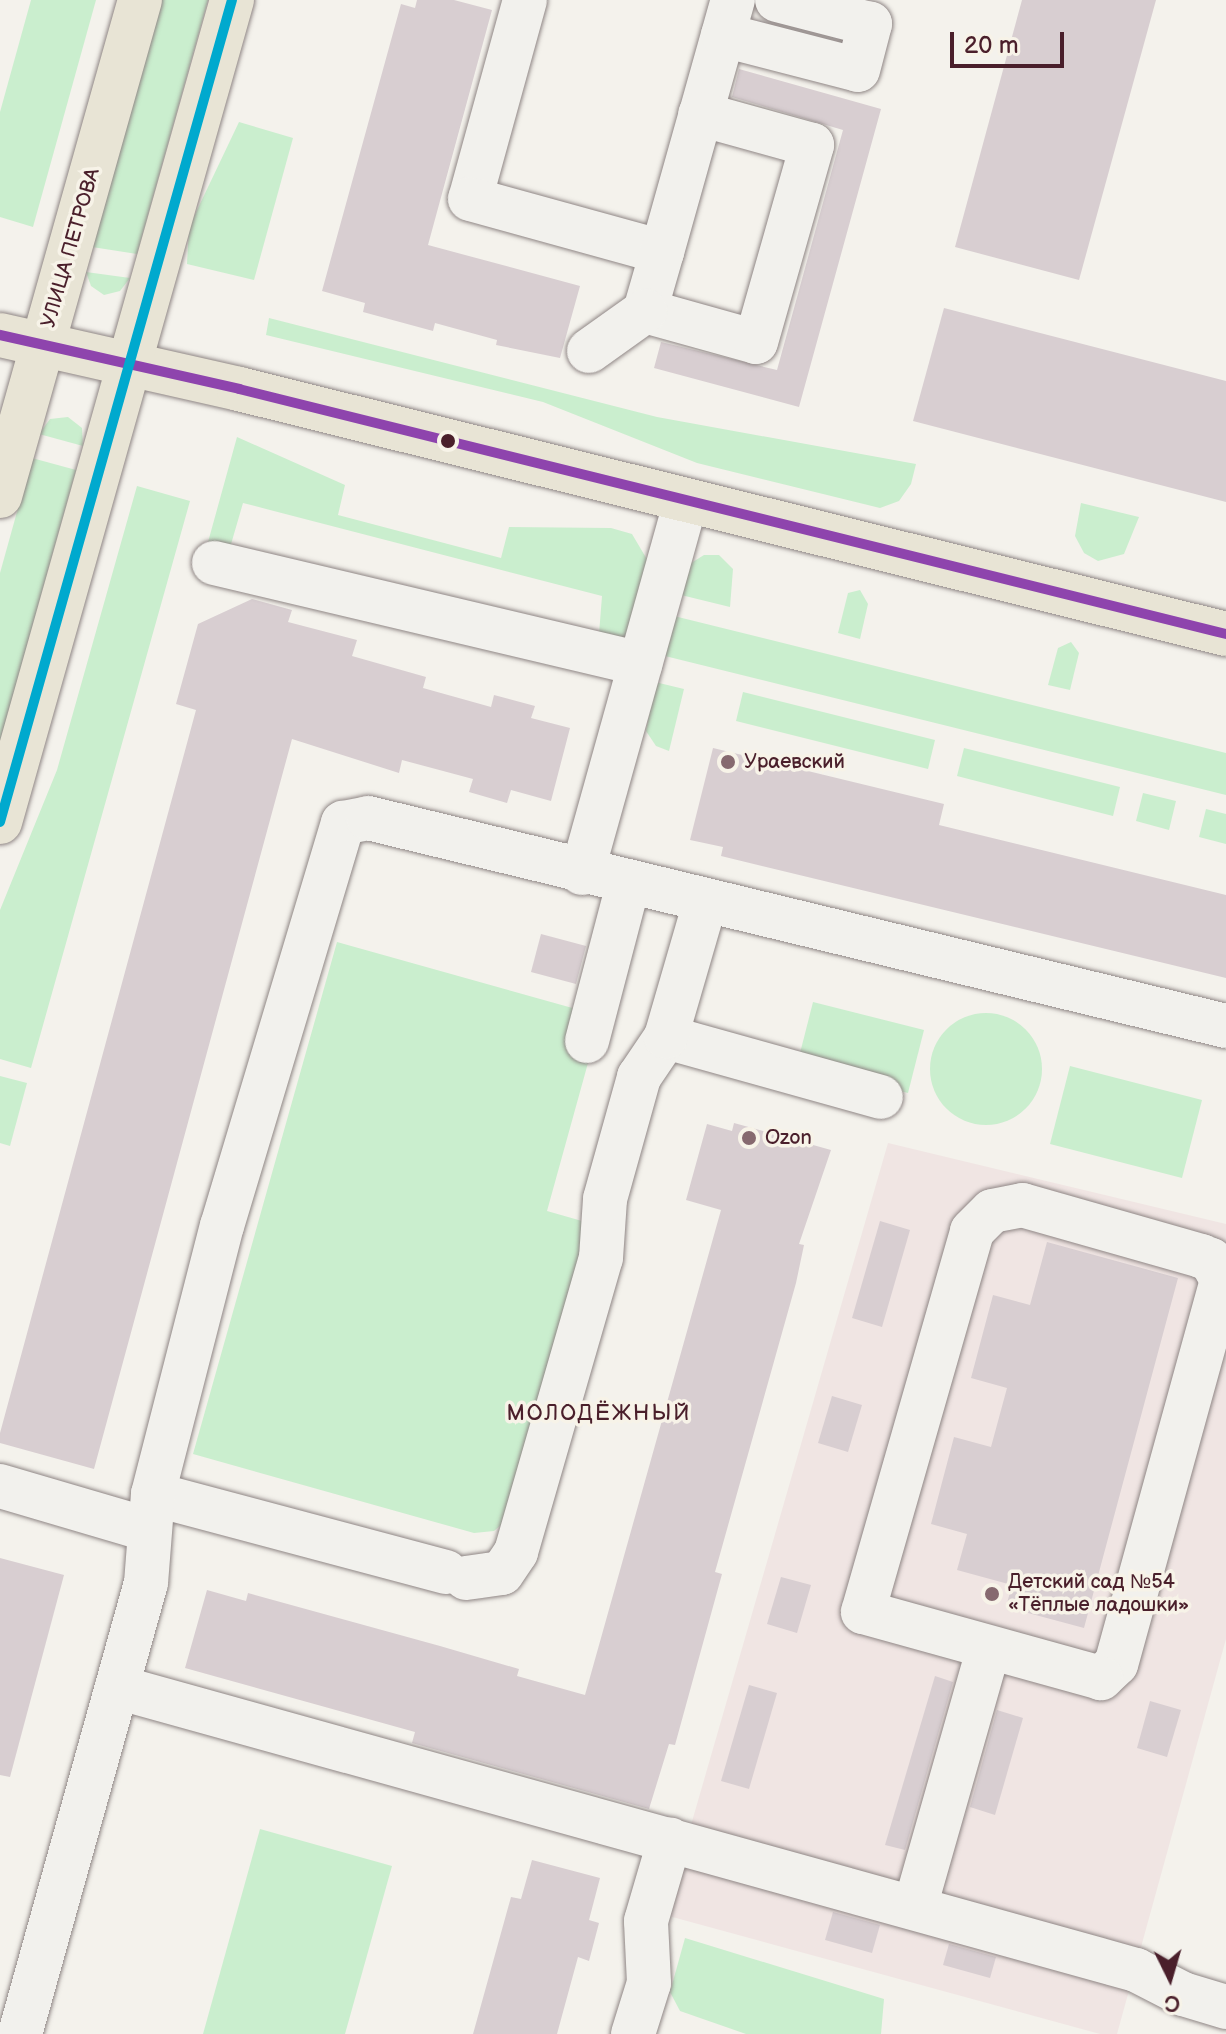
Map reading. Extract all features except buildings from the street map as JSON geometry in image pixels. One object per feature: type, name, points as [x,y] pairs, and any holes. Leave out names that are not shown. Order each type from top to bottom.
[{"type":"main road","name":"УЛИЦА ПЕТРОВА","points":[[0,496],[140,0]]},
{"type":"main road","points":[[0,822],[232,0]]},
{"type":"main road","points":[[0,335],[1226,634]]},
{"type":"lane","points":[[525,0],[470,199],[662,252]]},
{"type":"lane","points":[[589,351],[645,311],[728,17],[858,70],[870,24],[777,0]]},
{"type":"lane","points":[[645,311],[756,342],[812,145],[700,114]]},
{"type":"lane","points":[[582,873],[686,500]]},
{"type":"lane","points":[[214,563],[640,664]]},
{"type":"lane","points":[[20,2034],[146,1583],[150,1512],[222,1226],[337,830],[350,819],[368,818],[628,885],[1226,1026]]},
{"type":"lane","points":[[587,1041],[628,885]]},
{"type":"lane","points":[[0,1486],[150,1512],[456,1575],[502,1573],[516,1552],[601,1258],[605,1199],[639,1077],[666,1037],[705,903]]},
{"type":"lane","points":[[666,1037],[881,1097]]},
{"type":"lane","points":[[1022,1205],[1211,1260],[1218,1269],[1222,1292],[1113,1671],[1093,1677],[989,1648],[863,1612],[972,1231],[992,1211],[1022,1205]]},
{"type":"lane","points":[[915,1907],[989,1648]]},
{"type":"lane","points":[[117,1687],[1136,1970],[1183,1994],[1226,2007]]},
{"type":"lane","points":[[633,2034],[649,1983],[646,1921],[670,1839]]},
{"type":"shaded area","name":"Детский сад №54 «Тёплые ладошки»","points":[[888,1143],[1226,1224],[1226,1639],[1117,2034],[1100,2034],[665,1915]]},
{"type":"green space","points":[[31,0],[96,0],[33,227],[0,217],[0,112]]},
{"type":"green space","points":[[161,0],[208,0],[137,254],[92,247]]},
{"type":"green space","points":[[239,122],[293,138],[254,280],[187,264],[189,227]]},
{"type":"green space","points":[[86,272],[130,278],[120,291],[104,295],[91,286]]},
{"type":"green space","points":[[269,318],[657,417],[916,464],[911,484],[899,501],[880,508],[697,463],[543,402],[266,335]]},
{"type":"green space","points":[[68,417],[82,428],[83,446],[39,434],[50,419]]},
{"type":"green space","points":[[237,437],[345,485],[338,515],[501,558],[509,527],[611,528],[632,534],[648,561],[627,636],[622,641],[599,634],[602,596],[243,503],[227,558],[205,553]]},
{"type":"green space","points":[[32,458],[76,470],[0,742],[0,573]]},
{"type":"green space","points":[[137,486],[190,501],[31,1068],[0,1059],[0,910],[57,770]]},
{"type":"green space","points":[[1081,503],[1139,517],[1124,554],[1098,561],[1084,553],[1075,536]]},
{"type":"green space","points":[[704,555],[719,555],[733,569],[730,607],[677,594],[688,565]]},
{"type":"green space","points":[[860,590],[868,604],[860,639],[838,633],[848,593]]},
{"type":"green space","points":[[674,616],[1226,753],[1226,795],[665,656]]},
{"type":"green space","points":[[1071,642],[1079,653],[1070,690],[1048,685],[1058,648]]},
{"type":"green space","points":[[655,682],[684,689],[669,751],[656,746],[646,731]]},
{"type":"green space","points":[[743,692],[935,740],[928,769],[736,721]]},
{"type":"green space","points":[[964,748],[1120,787],[1113,816],[957,776]]},
{"type":"green space","points":[[1143,793],[1176,801],[1169,830],[1136,821]]},
{"type":"green space","points":[[1206,809],[1226,814],[1226,844],[1199,837]]},
{"type":"green space","points":[[337,942],[601,1016],[547,1211],[589,1223],[501,1525],[494,1531],[474,1533],[193,1454]]},
{"type":"green space","points":[[813,1002],[924,1030],[908,1093],[797,1065]]},
{"type":"green space","points":[[986,1013],[1007,1017],[1025,1030],[1038,1048],[1042,1069],[1038,1090],[1025,1108],[1007,1121],[986,1125],[965,1121],[947,1108],[934,1090],[930,1069],[934,1048],[947,1030],[965,1017]]},
{"type":"green space","points":[[1070,1066],[1202,1100],[1182,1178],[1050,1144]]},
{"type":"green space","points":[[0,1076],[27,1083],[10,1146],[0,1143]]},
{"type":"green space","points":[[260,1829],[392,1866],[345,2034],[203,2034]]},
{"type":"green space","points":[[685,1938],[884,1999],[881,2034],[746,2034],[680,2011],[670,1992]]},
{"type":"transit line","points":[[0,822],[232,0]]},
{"type":"transit line","points":[[0,335],[239,389],[1226,634]]},
{"type":"place","name":"Ураевский","points":[[728,762]]},
{"type":"place","name":"Ozon","points":[[749,1138]]},
{"type":"place","name":"Детский сад №54 «Тёплые ладошки»","points":[[992,1594]]},
{"type":"district","name":"МОЛОДЁЖНЫЙ","points":[[599,1414]]}]
